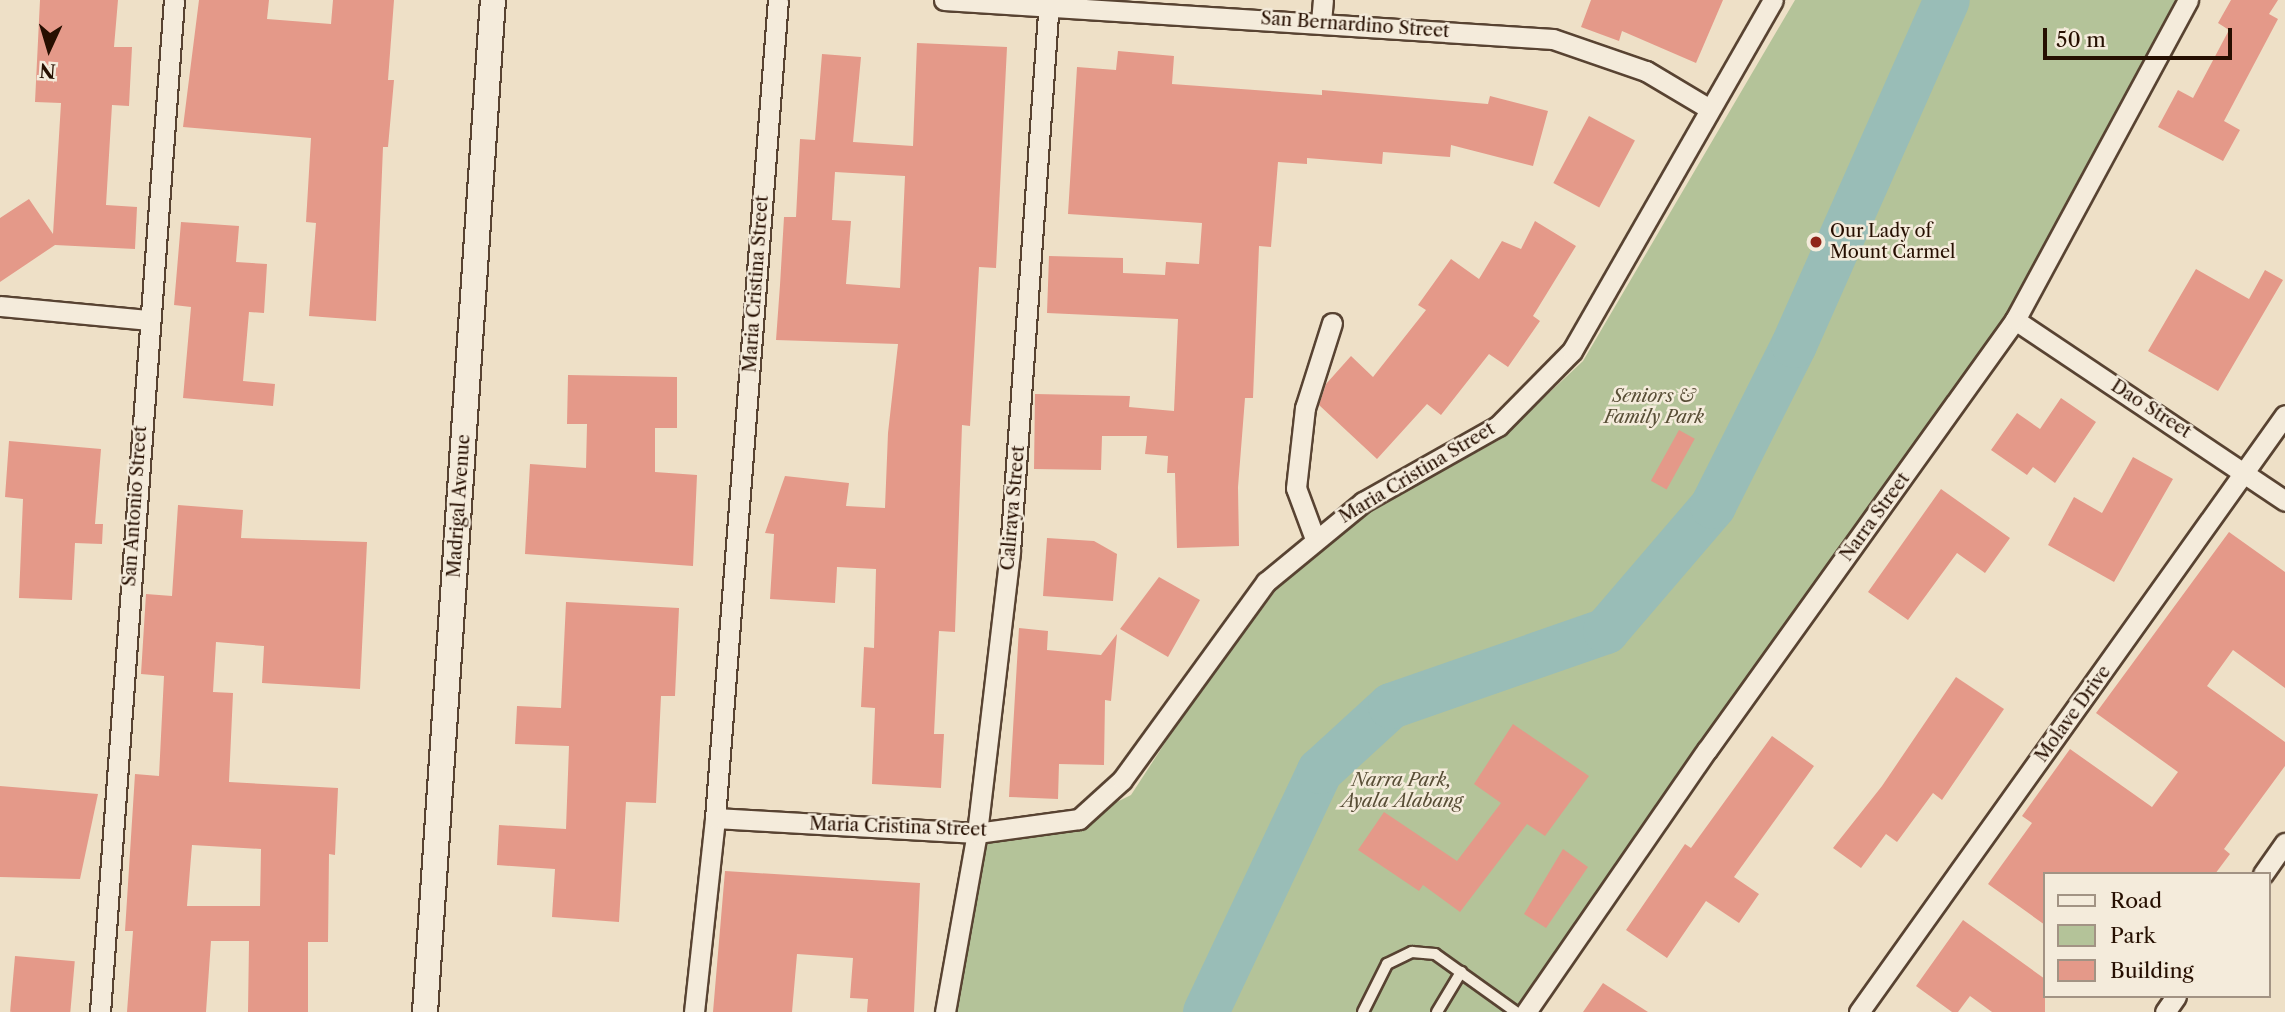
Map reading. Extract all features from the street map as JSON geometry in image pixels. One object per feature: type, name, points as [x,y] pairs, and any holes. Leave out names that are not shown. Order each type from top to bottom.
[{"type":"street","name":"San Antonio Street","points":[[100,1012],[148,320],[174,0]]},
{"type":"street","name":"Madrigal Avenue","points":[[425,1012],[493,0]]},
{"type":"street","name":"Maria Cristina Street","points":[[694,1012],[715,818],[778,0]]},
{"type":"street","name":"San Bernardino Street","points":[[944,0],[1049,2],[1553,39],[1646,71],[1708,108]]},
{"type":"street","points":[[1321,22],[1322,0]]},
{"type":"street","name":"Maria Cristina Street","points":[[715,818],[977,833],[1079,819],[1122,780],[1266,582],[1363,502],[1498,426],[1572,351],[1708,108],[1773,0]]},
{"type":"street","name":"Narra Street","points":[[1527,1012],[1707,750],[2015,320],[2188,0]]},
{"type":"street","name":"Caliraya Street","points":[[945,1012],[977,833],[1010,551],[1049,2]]},
{"type":"street","points":[[0,306],[148,320]]},
{"type":"street","name":"Dao Street","points":[[2015,320],[2246,472],[2285,501]]},
{"type":"street","points":[[1315,539],[1296,488],[1305,408],[1332,323]]},
{"type":"street","name":"Molave Drive","points":[[1859,1012],[2285,415]]},
{"type":"street","points":[[2264,872],[2285,843]]},
{"type":"lane","points":[[1363,1012],[1387,964],[1412,953],[1435,954],[1516,1012]]},
{"type":"lane","points":[[1437,1012],[1461,972]]},
{"type":"green space","name":"Narra Park, Ayala Alabang","points":[[1795,0],[2177,0],[2012,310],[1514,1012],[946,1012],[980,834],[1080,820],[1131,795],[1191,703],[1277,589],[1363,515],[1499,440],[1583,361]]},
{"type":"building","points":[[40,0],[118,0],[114,47],[132,47],[129,106],[112,105],[106,205],[137,207],[135,249],[55,245],[0,282],[0,218],[29,199],[53,234],[61,103],[35,102]]},
{"type":"building","points":[[199,0],[269,0],[267,19],[331,24],[333,0],[394,0],[388,80],[394,80],[388,147],[383,147],[376,321],[309,316],[316,223],[306,222],[311,138],[183,127]]},
{"type":"building","points":[[1591,0],[1723,0],[1696,63],[1622,31],[1619,41],[1581,27]]},
{"type":"building","points":[[2231,0],[2278,0],[2269,14],[2278,19],[2224,121],[2240,130],[2223,161],[2158,127],[2178,90],[2193,98],[2229,30],[2218,23]]},
{"type":"building","points":[[917,43],[1007,47],[996,268],[979,267],[970,426],[962,425],[955,632],[939,631],[934,734],[944,734],[941,788],[872,784],[875,708],[861,707],[864,647],[874,648],[876,569],[837,567],[835,603],[770,599],[774,534],[765,533],[785,476],[849,483],[846,506],[885,508],[888,433],[898,344],[776,340],[784,217],[796,217],[800,139],[815,140],[822,54],[861,57],[853,142],[913,146]],"holes":[[[835,172],[905,176],[900,288],[846,284],[851,221],[832,220]]]},
{"type":"building","points":[[1118,51],[1174,56],[1172,84],[1322,95],[1322,90],[1488,104],[1490,96],[1548,111],[1533,166],[1451,145],[1450,157],[1383,152],[1382,164],[1307,158],[1307,164],[1278,162],[1271,247],[1259,246],[1253,398],[1245,398],[1238,487],[1239,546],[1177,548],[1175,473],[1167,473],[1168,456],[1145,454],[1147,436],[1102,436],[1101,470],[1034,469],[1035,394],[1130,396],[1129,407],[1174,411],[1178,319],[1047,313],[1049,256],[1123,258],[1123,273],[1165,275],[1166,262],[1199,264],[1202,223],[1068,214],[1077,67],[1116,70]]},
{"type":"building","points":[[1589,116],[1635,140],[1599,208],[1553,183]]},
{"type":"building","points":[[1535,221],[1576,246],[1533,316],[1540,321],[1508,367],[1489,354],[1441,415],[1427,404],[1377,459],[1319,405],[1326,384],[1351,356],[1373,377],[1426,310],[1418,305],[1451,259],[1479,279],[1502,241],[1521,249]]},
{"type":"building","points":[[181,222],[239,226],[236,262],[267,264],[264,313],[249,312],[243,381],[275,384],[273,406],[183,398],[191,307],[174,305]]},
{"type":"building","points":[[2196,269],[2249,299],[2265,270],[2283,280],[2218,391],[2148,351]]},
{"type":"building","points":[[568,375],[677,377],[677,428],[655,428],[655,472],[697,475],[693,566],[525,554],[530,464],[586,468],[587,424],[567,424]]},
{"type":"building","points":[[2061,398],[2096,422],[2055,483],[2033,467],[2027,475],[1991,450],[2017,413],[2040,429]]},
{"type":"building","points":[[1679,430],[1695,439],[1667,489],[1651,481]]},
{"type":"building","points":[[9,441],[101,449],[95,524],[103,524],[102,544],[75,543],[72,600],[19,598],[23,499],[5,497]]},
{"type":"building","points":[[2133,457],[2173,479],[2114,582],[2048,545],[2074,497],[2102,513]]},
{"type":"building","points":[[1941,489],[2010,538],[1985,573],[1957,553],[1908,620],[1868,592]]},
{"type":"building","points":[[178,505],[243,510],[241,538],[367,542],[360,689],[262,683],[264,646],[216,642],[213,692],[233,693],[229,782],[338,788],[335,855],[329,854],[328,942],[308,942],[308,1012],[248,1012],[249,941],[211,941],[206,1012],[127,1012],[133,931],[125,931],[135,774],[159,776],[164,676],[141,674],[146,594],[172,596]],"holes":[[[192,845],[261,849],[260,906],[187,906]]]},
{"type":"building","points":[[2229,532],[2285,572],[2285,688],[2233,650],[2207,686],[2285,742],[2285,766],[2224,849],[2230,854],[2216,872],[2044,872],[2044,924],[1988,884],[2032,823],[2022,816],[2070,749],[2152,807],[2178,772],[2096,713]]},
{"type":"building","points":[[1047,538],[1094,541],[1117,554],[1113,601],[1043,596]]},
{"type":"building","points":[[1159,577],[1200,600],[1168,657],[1120,629]]},
{"type":"building","points":[[566,602],[679,608],[675,696],[661,696],[656,803],[626,802],[619,922],[552,917],[555,869],[497,865],[499,825],[566,829],[569,746],[515,744],[517,706],[561,708]]},
{"type":"building","points":[[1019,628],[1048,631],[1047,650],[1101,655],[1117,634],[1111,701],[1105,700],[1104,765],[1059,764],[1058,799],[1009,797]]},
{"type":"building","points":[[1956,677],[2004,709],[1942,800],[1933,793],[1897,842],[1886,834],[1861,868],[1833,848],[1882,786]]},
{"type":"building","points":[[1513,724],[1589,776],[1545,836],[1527,824],[1460,912],[1423,885],[1419,891],[1358,850],[1384,812],[1457,861],[1501,803],[1474,784]]},
{"type":"building","points":[[1772,736],[1814,766],[1734,877],[1759,894],[1739,923],[1706,901],[1667,958],[1626,930],[1685,844],[1691,848]]},
{"type":"building","points":[[0,786],[98,794],[80,879],[0,877]]},
{"type":"building","points":[[1563,849],[1588,867],[1546,928],[1524,914]]},
{"type":"building","points":[[725,871],[920,883],[914,1012],[867,1012],[868,999],[850,998],[853,958],[797,954],[792,1012],[713,1012]]},
{"type":"building","points":[[1963,920],[2044,978],[2045,1012],[1992,1012],[1970,996],[1958,1012],[1952,1012],[1916,986]]},
{"type":"building","points":[[15,956],[75,961],[70,1012],[10,1012]]},
{"type":"building","points":[[1603,983],[1648,1012],[1583,1012]]},
{"type":"waterway","points":[[1206,1012],[1320,771],[1391,706],[1606,631],[1713,506],[1794,345],[1947,0]]},
{"type":"place","name":"Our Lady of Mount Carmel","points":[[1816,242]]},
{"type":"park label","name":"Seniors & Family Park","points":[[1654,407]]}]
